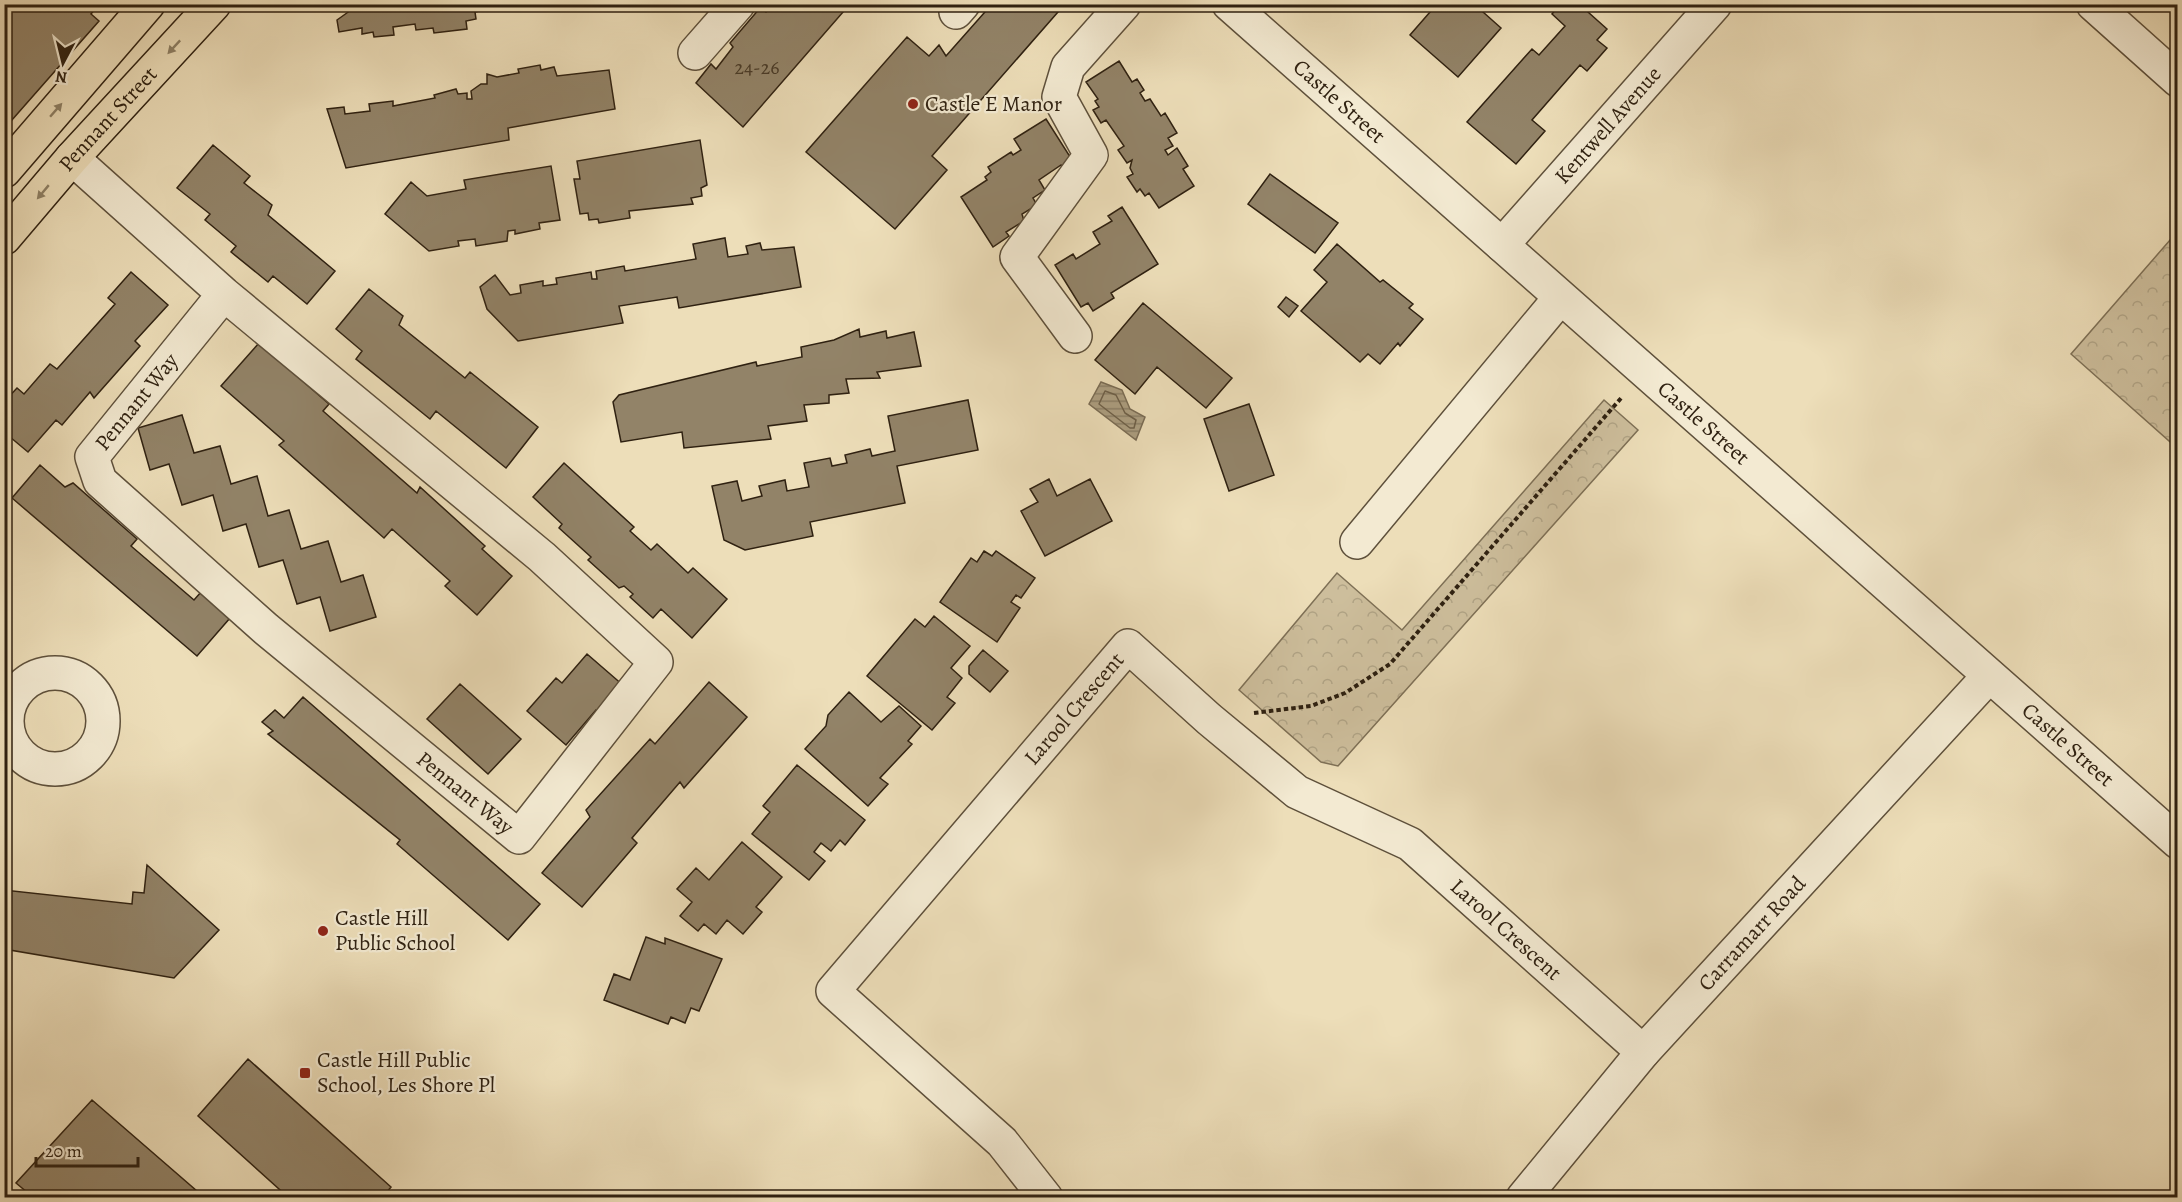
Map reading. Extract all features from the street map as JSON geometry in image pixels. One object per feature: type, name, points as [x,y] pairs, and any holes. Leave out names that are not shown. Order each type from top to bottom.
[{"type":"main road","name":"Pennant Street","points":[[4,171],[148,4]]},
{"type":"main road","name":"Pennant Street","points":[[4,238],[72,158],[214,4]]},
{"type":"street","points":[[694,53],[738,4]]},
{"type":"street","points":[[1075,336],[1017,257],[1091,155],[1059,97],[1068,68],[1124,4]]},
{"type":"street","name":"Castle Street","points":[[1229,4],[2178,842]]},
{"type":"street","name":"Kentwell Avenue","points":[[1502,245],[1714,4]]},
{"type":"street","points":[[2093,4],[2178,80]]},
{"type":"street","name":"Pennant Way","points":[[72,158],[224,294],[542,557],[656,662],[519,837],[266,628],[100,481],[92,457],[224,294]]},
{"type":"street","points":[[1357,542],[1560,298]]},
{"type":"street","name":"Larool Crescent","points":[[1046,1197],[1002,1142],[833,991],[1128,646],[1209,719],[1297,792],[1410,844],[1643,1052]]},
{"type":"street","name":"Carramarr Road","points":[[1523,1197],[1643,1052],[1989,676]]},
{"type":"path","points":[[1209,719],[1311,706],[1345,693],[1390,664],[1622,397]]},
{"type":"green space","points":[[2177,232],[2177,448],[2071,354]]},
{"type":"green space","points":[[1604,400],[1638,430],[1338,766],[1321,762],[1239,690],[1337,573],[1402,630]]},
{"type":"water","points":[[1101,382],[1122,390],[1130,409],[1145,417],[1136,440],[1089,404]]},
{"type":"building","points":[[4,4],[99,4],[91,14],[99,21],[4,129]]},
{"type":"building","points":[[350,4],[480,4],[480,11],[475,12],[476,19],[466,21],[467,29],[434,33],[433,28],[416,30],[415,24],[393,27],[394,35],[374,37],[373,32],[362,34],[362,28],[339,32],[337,20],[351,10]]},
{"type":"building","points":[[772,4],[850,4],[743,127],[696,83],[711,64],[716,69],[733,47],[730,43],[760,8],[766,12]]},
{"type":"building","name":"Castle E Manor","points":[[992,4],[1065,4],[932,156],[947,170],[895,229],[806,152],[907,37],[929,56],[939,45],[946,56]]},
{"type":"building","points":[[1437,4],[1451,4],[1457,10],[1461,4],[1469,9],[1474,4],[1501,28],[1458,77],[1410,35]]},
{"type":"building","points":[[1560,4],[1579,4],[1607,29],[1597,40],[1607,48],[1587,71],[1580,65],[1532,120],[1545,131],[1516,164],[1467,122],[1532,49],[1539,55],[1565,26],[1552,14]]},
{"type":"building","points":[[1119,61],[1132,82],[1137,79],[1144,90],[1140,93],[1145,101],[1150,99],[1161,116],[1165,113],[1177,133],[1168,138],[1173,146],[1165,150],[1168,155],[1177,148],[1188,166],[1183,169],[1194,186],[1159,208],[1149,193],[1145,196],[1140,189],[1137,192],[1127,177],[1133,174],[1130,168],[1132,160],[1127,163],[1118,150],[1124,146],[1106,120],[1101,123],[1093,110],[1099,107],[1095,101],[1098,99],[1086,82]]},
{"type":"building","points":[[540,65],[541,70],[554,67],[557,76],[609,70],[615,109],[508,128],[509,140],[346,168],[327,109],[344,107],[345,114],[370,111],[369,104],[393,101],[393,106],[435,98],[434,95],[456,89],[458,94],[467,93],[467,99],[472,99],[471,91],[481,84],[487,84],[487,74],[497,77],[519,73],[518,69]]},
{"type":"building","points":[[1046,119],[1074,163],[1064,170],[1061,165],[1039,180],[1045,190],[1033,198],[1037,205],[1022,214],[1024,221],[1006,232],[1009,236],[993,247],[961,197],[987,180],[985,177],[991,172],[988,167],[1011,152],[1013,155],[1021,150],[1014,139]]},
{"type":"building","points":[[700,140],[707,185],[701,188],[702,196],[691,198],[693,204],[629,211],[630,218],[599,223],[598,219],[589,220],[588,213],[580,214],[574,179],[580,179],[577,161]]},
{"type":"building","points":[[213,145],[250,176],[244,183],[272,205],[268,215],[335,271],[307,304],[273,276],[268,282],[231,252],[236,246],[205,220],[210,214],[177,188]]},
{"type":"building","points":[[551,166],[560,220],[539,223],[540,229],[515,234],[515,230],[508,231],[507,241],[476,246],[475,239],[458,241],[459,246],[429,251],[385,214],[411,182],[427,196],[466,189],[464,180]]},
{"type":"building","points":[[1270,174],[1338,223],[1315,253],[1248,204]]},
{"type":"building","points":[[1122,207],[1158,264],[1111,293],[1114,298],[1093,311],[1088,303],[1081,307],[1055,265],[1073,254],[1076,259],[1100,244],[1093,232],[1112,221],[1108,216]]},
{"type":"building","points":[[725,238],[728,257],[748,254],[746,246],[760,243],[762,250],[794,247],[801,287],[679,308],[677,297],[619,306],[623,323],[518,341],[487,309],[480,287],[495,275],[510,295],[521,293],[520,285],[543,281],[543,286],[557,284],[556,278],[591,272],[592,279],[597,279],[596,271],[624,266],[625,271],[696,259],[693,244]]},
{"type":"building","points":[[1337,244],[1380,282],[1383,280],[1413,304],[1409,308],[1423,319],[1400,346],[1398,343],[1380,364],[1368,354],[1360,362],[1301,311],[1327,282],[1314,270]]},
{"type":"building","points":[[131,272],[168,305],[135,341],[140,346],[94,398],[90,392],[62,425],[56,420],[28,452],[4,432],[4,402],[17,388],[24,394],[50,364],[57,369],[115,304],[108,298]]},
{"type":"building","points":[[369,289],[403,316],[399,325],[465,378],[470,372],[538,427],[506,468],[436,411],[430,419],[356,359],[362,351],[336,329]]},
{"type":"building","points":[[1286,297],[1298,306],[1289,317],[1278,307]]},
{"type":"building","points":[[1143,303],[1232,378],[1206,408],[1157,367],[1135,394],[1095,360]]},
{"type":"building","points":[[859,329],[860,337],[886,331],[887,338],[914,332],[921,366],[877,372],[880,378],[846,379],[849,393],[829,395],[829,403],[804,405],[807,421],[768,426],[771,439],[684,448],[682,432],[621,442],[613,402],[619,395],[756,362],[757,366],[802,357],[801,347],[834,340]]},
{"type":"building","points":[[259,343],[329,404],[323,411],[417,493],[420,487],[485,546],[482,549],[512,576],[477,615],[445,586],[450,581],[392,529],[384,538],[279,445],[284,441],[221,386]]},
{"type":"building","points":[[968,400],[978,450],[897,466],[905,503],[810,522],[813,536],[745,550],[724,540],[712,486],[737,481],[742,501],[762,496],[759,486],[785,480],[787,491],[809,487],[804,463],[830,458],[832,466],[847,463],[845,455],[870,449],[872,456],[895,451],[888,416]]},
{"type":"building","points":[[1249,404],[1274,475],[1229,491],[1204,419]]},
{"type":"building","points":[[182,415],[194,453],[220,446],[231,484],[257,476],[268,516],[289,510],[301,549],[328,541],[341,582],[363,575],[376,617],[330,631],[320,597],[297,604],[283,560],[259,567],[246,524],[223,531],[213,495],[182,505],[169,464],[150,470],[138,428]]},
{"type":"building","points":[[564,463],[634,527],[630,531],[651,550],[657,544],[688,573],[693,568],[727,599],[692,638],[661,609],[653,618],[630,597],[633,594],[624,586],[619,588],[588,560],[591,557],[559,528],[562,524],[533,497]]},
{"type":"building","points":[[40,465],[65,487],[73,483],[137,539],[131,546],[194,600],[201,592],[230,618],[197,656],[12,498]]},
{"type":"building","points":[[1049,479],[1057,496],[1090,479],[1112,521],[1045,556],[1021,511],[1038,502],[1030,489]]},
{"type":"building","points":[[984,551],[992,556],[996,551],[1035,578],[1021,598],[1016,595],[1011,602],[1020,608],[997,642],[940,602],[971,558],[977,562]]},
{"type":"building","points":[[934,616],[970,646],[951,668],[962,678],[947,697],[955,703],[932,730],[867,676],[915,619],[925,627]]},
{"type":"building","points":[[983,650],[1008,671],[990,692],[969,674],[969,666]]},
{"type":"building","points":[[587,654],[624,686],[600,713],[596,710],[566,745],[527,711],[556,678],[562,683]]},
{"type":"building","points":[[709,682],[747,717],[684,788],[680,782],[632,838],[637,843],[582,907],[542,873],[590,817],[586,810],[650,739],[655,744]]},
{"type":"building","points":[[460,684],[521,739],[488,774],[427,719]]},
{"type":"building","points":[[849,692],[881,722],[899,706],[921,726],[908,741],[912,744],[880,778],[888,784],[868,806],[805,749],[826,726],[828,715]]},
{"type":"building","points":[[303,697],[540,904],[508,940],[397,844],[400,840],[268,734],[273,731],[262,722],[275,710],[284,718]]},
{"type":"building","points":[[797,765],[865,820],[845,845],[840,840],[831,851],[821,843],[814,852],[825,861],[809,880],[752,834],[770,812],[763,806]]},
{"type":"building","points":[[742,842],[782,877],[756,907],[762,912],[743,934],[727,920],[716,934],[704,924],[698,931],[680,916],[692,902],[677,889],[696,868],[709,880]]},
{"type":"building","points":[[147,865],[219,930],[174,978],[4,949],[4,890],[132,904],[133,892],[144,893]]},
{"type":"building","points":[[646,937],[665,944],[665,938],[722,959],[699,1011],[691,1008],[685,1023],[671,1017],[668,1024],[604,1000],[614,974],[630,980]]},
{"type":"building","points":[[248,1059],[391,1187],[382,1198],[289,1198],[198,1116]]},
{"type":"building","points":[[92,1100],[205,1198],[34,1198],[16,1183]]},
{"type":"place","name":"Castle E Manor","points":[[913,104]]},
{"type":"place","name":"Castle Hill Public School","points":[[323,931]]},
{"type":"place","name":"Castle Hill Public School, Les Shore Pl","points":[[305,1073]]}]
